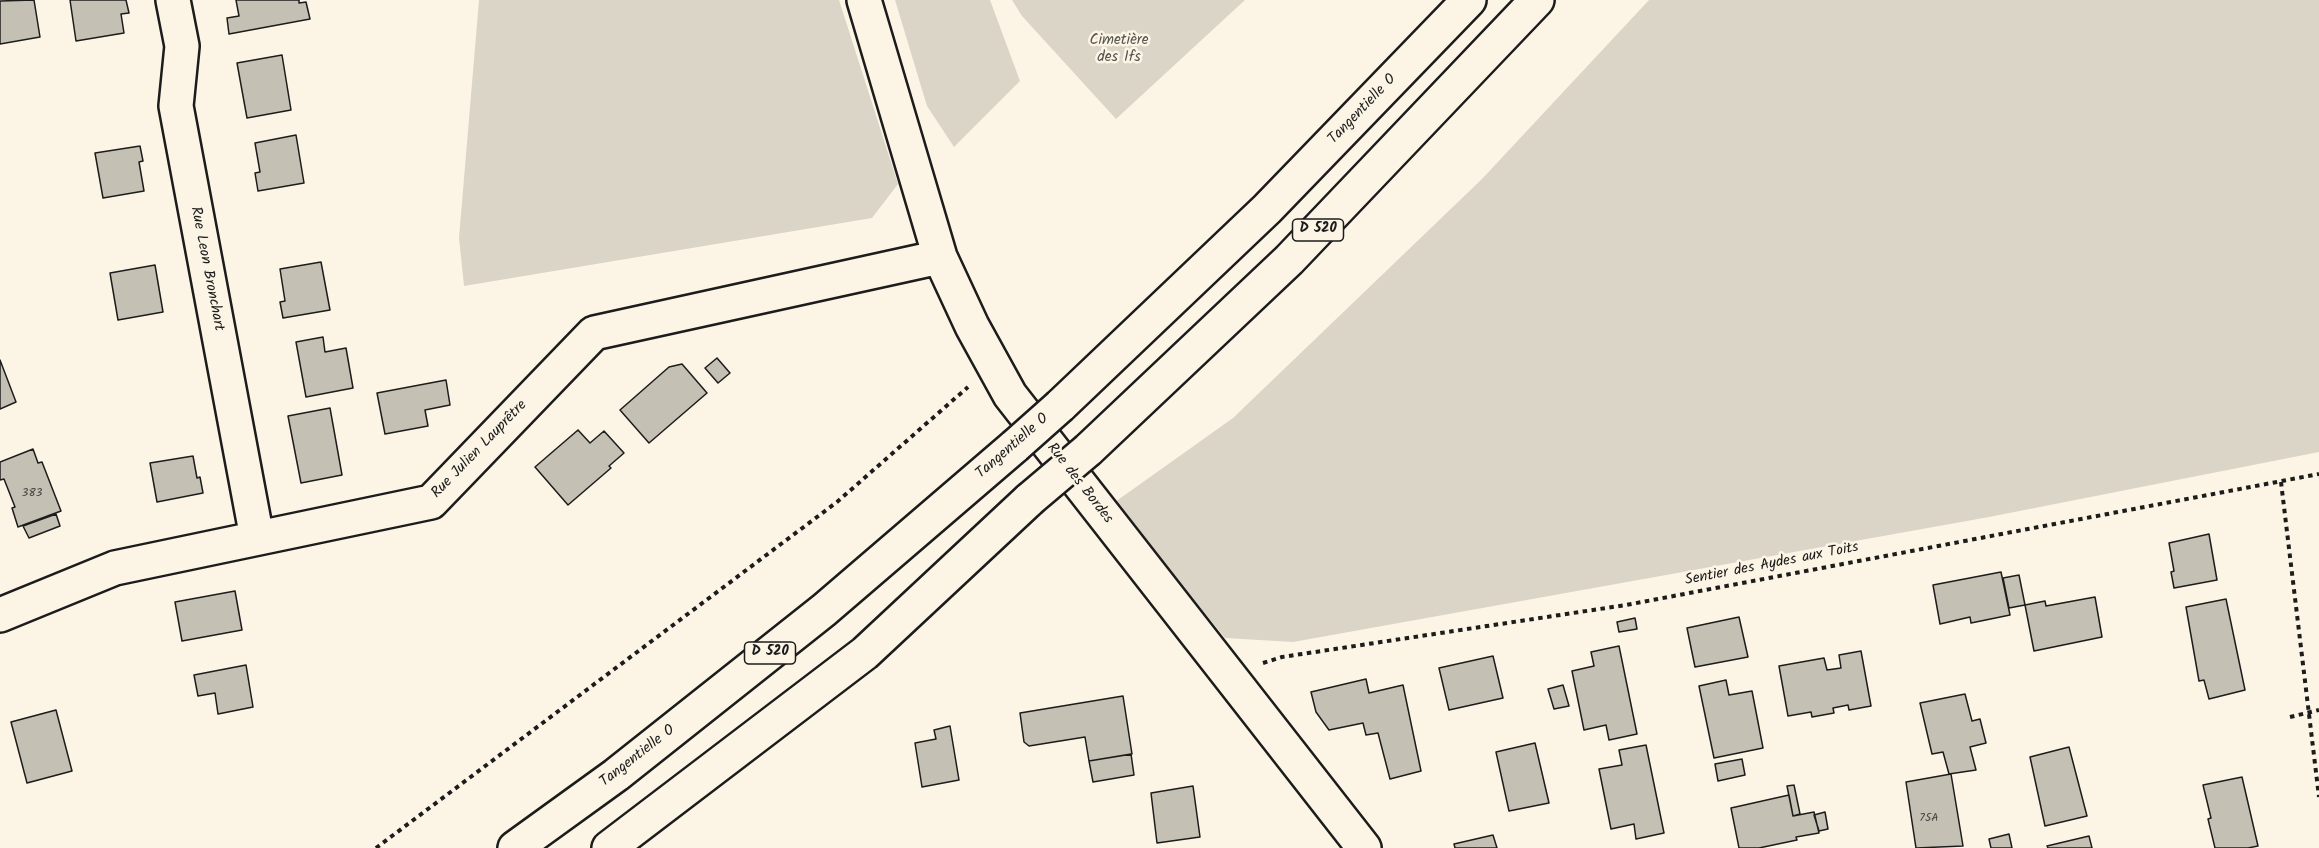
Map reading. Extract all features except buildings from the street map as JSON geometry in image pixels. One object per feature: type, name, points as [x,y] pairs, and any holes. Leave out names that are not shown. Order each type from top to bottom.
[{"type":"street","name":"Rue Leon Bronchart","points":[[173,0],[182,46],[176,106],[257,538]]},
{"type":"street","name":"Rue des Bordes","points":[[864,0],[940,256],[972,326],[1010,395],[1364,848]]},
{"type":"street","name":"Tangentielle O","points":[[515,848],[616,775],[824,610],[1060,406],[1267,209],[1469,0]]},
{"type":"street","name":"D 520","points":[[609,848],[865,652],[1030,499],[1088,450],[1289,260],[1537,0]]},
{"type":"street","name":"Rue Julien Lauprêtre","points":[[0,615],[115,568],[431,502],[594,333],[940,256]]},
{"type":"path","points":[[376,848],[837,501],[993,364]]},
{"type":"path","name":"Sentier des Aydes aux Toits","points":[[1228,672],[1282,657],[1626,605],[2319,474]]},
{"type":"path","points":[[2281,482],[2319,797]]},
{"type":"path","points":[[2290,717],[2319,710]]},
{"type":"green space","points":[[479,0],[839,0],[898,184],[872,218],[464,286],[459,238]]},
{"type":"green space","points":[[895,0],[990,0],[1020,81],[954,147],[927,106]]},
{"type":"green space","name":"Cimetière des Ifs","points":[[1012,0],[1245,0],[1116,119],[1022,16]]},
{"type":"green space","points":[[1649,0],[2319,0],[2319,452],[1989,517],[1293,642],[1225,638],[1115,502],[1233,418],[1482,179]]}]
